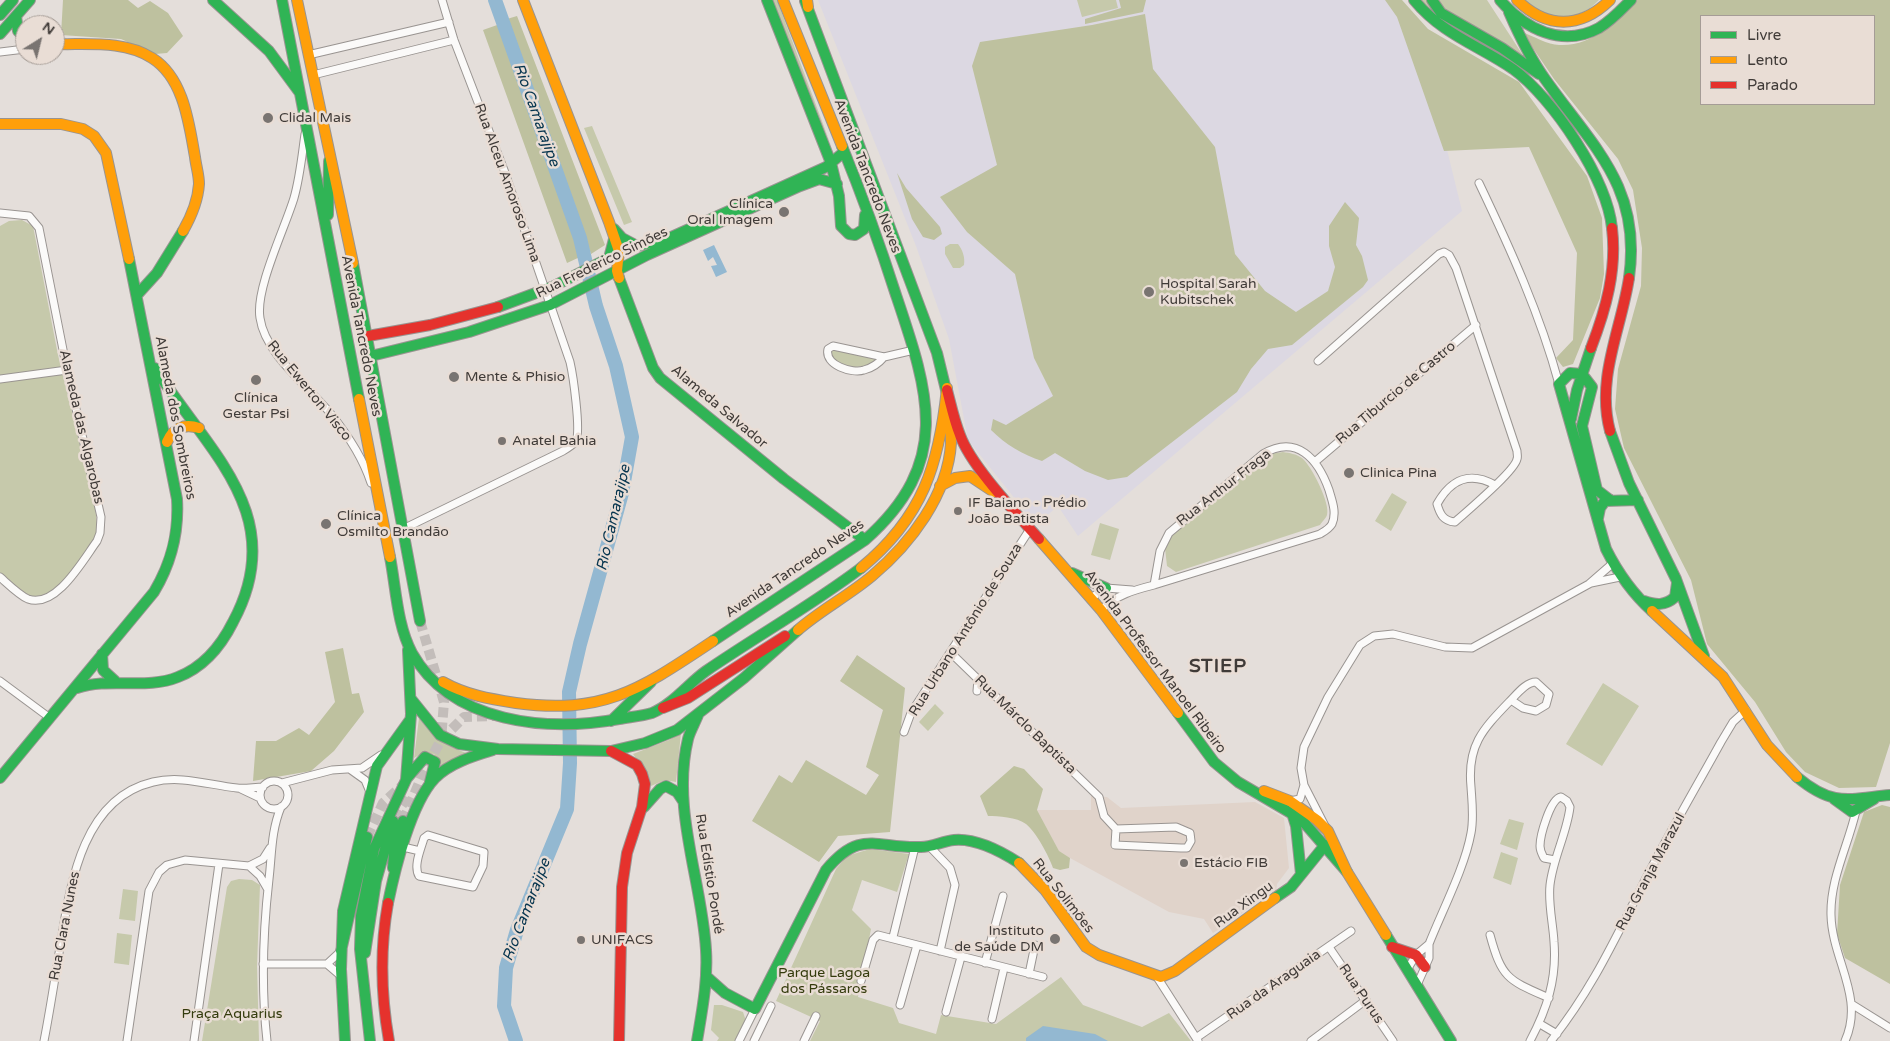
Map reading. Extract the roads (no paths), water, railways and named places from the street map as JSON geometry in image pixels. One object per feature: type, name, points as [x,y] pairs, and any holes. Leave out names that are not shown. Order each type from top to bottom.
[{"type":"street","points":[[0,15],[13,0]]},
{"type":"street","points":[[17,15],[30,0]]},
{"type":"street","points":[[213,0],[269,51],[300,93]]},
{"type":"street","name":"Avenida Tancredo Neves","points":[[282,0],[408,649],[425,672],[458,698],[494,716],[531,723],[562,726],[605,722],[655,712],[694,680],[841,583],[870,561],[893,539],[909,518],[932,477],[939,453],[946,388]]},
{"type":"street","name":"Avenida Tancredo Neves","points":[[297,0],[368,336],[420,621]]},
{"type":"street","name":"Rua Alceu Amoroso Lima","points":[[403,529],[564,451],[575,442],[577,429],[573,375],[504,170],[454,40],[442,0]]},
{"type":"street","name":"Alameda Salvador","points":[[523,0],[609,222],[619,251],[617,270],[653,368],[660,378],[792,485],[865,540]]},
{"type":"street","points":[[767,0],[831,163],[837,184],[840,226],[844,231],[855,235],[864,229],[865,209]]},
{"type":"street","name":"Avenida Tancredo Neves","points":[[425,672],[463,693],[542,706],[571,708],[599,703],[630,692],[651,682],[865,540],[891,515],[905,495],[922,458],[927,421],[927,406],[914,350],[888,270],[844,152],[783,0]]},
{"type":"street","points":[[1414,0],[1426,16],[1441,29],[1511,67],[1528,81],[1557,114],[1602,186],[1614,229],[1614,262],[1607,300],[1572,406],[1570,423]]},
{"type":"street","points":[[1432,0],[1441,13],[1502,48],[1544,77]]},
{"type":"street","points":[[1500,0],[1509,12],[1524,48],[1605,160],[1621,190],[1630,217],[1633,252],[1632,272],[1608,364],[1605,399],[1611,438],[1638,500],[1677,580],[1705,658]]},
{"type":"street","points":[[1517,0],[1536,16],[1552,22],[1568,23],[1585,18],[1604,8],[1610,0]]},
{"type":"street","points":[[1509,12],[1537,32],[1570,36],[1586,34],[1600,27],[1632,0]]},
{"type":"street","name":"Avenida Tancredo Neves","points":[[411,699],[440,735],[459,744],[498,749],[607,751],[645,743],[678,730],[744,678],[808,622],[886,565],[918,528],[940,486],[948,463],[951,442],[946,388],[938,353],[807,2]]},
{"type":"street","points":[[0,34],[15,17]]},
{"type":"street","points":[[308,55],[449,22]]},
{"type":"street","points":[[314,74],[454,40]]},
{"type":"street","points":[[65,44],[110,46],[135,50],[154,59],[167,70],[175,81],[181,97],[199,182],[198,193],[188,219],[158,275],[137,295]]},
{"type":"street","points":[[0,52],[15,50]]},
{"type":"street","name":"Alameda dos Sombreiros","points":[[0,124],[82,128],[99,142],[110,167],[167,442],[179,516],[177,535],[170,562],[154,592],[18,759],[0,778]]},
{"type":"street","name":"Rua Ewerton Visco","points":[[306,129],[294,196],[264,284],[259,317],[265,338],[275,352],[332,416],[355,449],[367,471],[379,505]]},
{"type":"street","name":"Rua Frederico Simões","points":[[609,222],[622,238],[630,244],[637,246],[667,239],[831,163],[844,152]]},
{"type":"street","points":[[327,234],[330,161]]},
{"type":"street","name":"Rua Frederico Simões","points":[[371,356],[468,332],[550,305],[647,255],[812,181],[820,179],[837,184]]},
{"type":"street","points":[[1479,183],[1513,253],[1554,367],[1598,522],[1612,564],[1620,577],[1641,600],[1705,658],[1723,677],[1774,754],[1790,771],[1811,786],[1852,807],[1879,796],[1890,795]]},
{"type":"street","points":[[734,216],[745,208],[753,198]]},
{"type":"street","name":"Alameda das Algarobas","points":[[0,577],[27,598],[37,600],[52,596],[62,587],[97,541],[100,533],[101,517],[39,228],[29,216],[1,214]]},
{"type":"street","name":"Rua Frederico Simões","points":[[368,336],[445,322],[567,281],[608,258],[614,238]]},
{"type":"street","points":[[647,255],[667,239]]},
{"type":"street","points":[[1318,361],[1439,254],[1444,252],[1452,260],[1476,325],[1517,451],[1518,460],[1495,485],[1455,522],[1448,522],[1441,516],[1437,504],[1440,498],[1466,477],[1481,478],[1495,485]]},
{"type":"street","name":"Rua Tiburcio de Castro","points":[[1316,461],[1476,325]]},
{"type":"street","points":[[884,357],[875,365],[857,371],[838,366],[831,360],[827,352],[833,346],[884,357],[914,350]]},
{"type":"street","points":[[74,689],[97,681],[152,684],[176,679],[195,670],[210,659],[221,644],[244,599],[253,552],[247,512],[242,494],[228,468],[174,397],[150,358]]},
{"type":"street","points":[[1554,367],[1570,373],[1582,374],[1592,387],[1582,426],[1597,490],[1610,500]]},
{"type":"street","points":[[0,378],[68,370]]},
{"type":"street","points":[[1559,384],[1570,373]]},
{"type":"street","name":"Avenida Professor Manoel Ribeiro","points":[[946,388],[964,445],[1007,502],[1101,610],[1214,762],[1229,776],[1292,813],[1309,826],[1347,872]]},
{"type":"street","points":[[167,442],[174,430],[180,426],[194,426],[200,429]]},
{"type":"street","name":"Rua Arthur Fraga","points":[[1154,585],[1160,551],[1168,533],[1263,454],[1272,448],[1292,447],[1304,452],[1316,461]]},
{"type":"street","points":[[1101,610],[1118,596],[1132,590],[1320,534],[1327,530],[1332,524],[1334,507],[1323,474],[1316,461]]},
{"type":"street","name":"Avenida Professor Manoel Ribeiro","points":[[940,486],[955,478],[970,476],[978,479],[1007,502]]},
{"type":"street","points":[[1598,522],[1602,505],[1610,500],[1638,500]]},
{"type":"street","name":"Rua Urbano Antônio de Souza","points":[[904,732],[911,713],[1030,528]]},
{"type":"street","points":[[1328,831],[1304,785],[1301,768],[1308,737],[1348,662],[1366,640],[1374,636],[1393,634],[1445,647],[1472,648],[1588,584],[1612,564]]},
{"type":"street","points":[[1068,570],[1106,588],[1132,590]]},
{"type":"street","points":[[1588,584],[1620,577]]},
{"type":"street","points":[[1641,600],[1655,605],[1666,604],[1675,597],[1677,580]]},
{"type":"street","points":[[1090,598],[1106,588]]},
{"type":"street","points":[[655,712],[688,698],[808,622]]},
{"type":"street","points":[[406,780],[411,699],[408,649]]},
{"type":"street","name":"Rua Márclo Baptista","points":[[951,653],[1100,797],[1104,816],[1116,829]]},
{"type":"street","points":[[102,654],[100,661],[104,674],[116,682]]},
{"type":"street","points":[[977,691],[978,679]]},
{"type":"street","points":[[0,681],[50,718]]},
{"type":"street","points":[[605,722],[651,682]]},
{"type":"street","points":[[1417,985],[1430,953],[1430,944],[1471,834],[1473,804],[1470,764],[1472,751],[1481,732],[1511,700],[1532,682],[1541,685],[1548,694],[1546,704],[1536,711],[1523,708],[1511,700]]},
{"type":"street","name":"Rua Granja Marazul","points":[[1551,1041],[1582,1000],[1614,944],[1640,890],[1721,742],[1734,722],[1746,710]]},
{"type":"street","name":"Rua Edístio Pondé","points":[[697,1041],[707,977],[701,905],[684,805],[684,764],[686,740],[691,725],[698,714]]},
{"type":"street","points":[[345,1041],[341,976],[343,911],[377,766],[410,720]]},
{"type":"street","points":[[430,783],[443,772],[465,760],[498,749]]},
{"type":"street","points":[[607,751],[626,756],[640,769],[646,790],[643,808],[628,854],[622,887],[619,1041]]},
{"type":"street","points":[[275,821],[268,807],[260,798],[263,787],[272,782],[282,783],[301,780],[332,770],[351,770],[369,765],[384,754]]},
{"type":"street","points":[[369,1040],[360,949],[361,916],[374,849],[406,780],[425,757],[435,762],[430,783],[415,808],[390,891]]},
{"type":"street","points":[[351,770],[365,780],[370,793]]},
{"type":"street","name":"Rua Clara Nunes","points":[[45,1041],[71,882],[78,858],[110,808],[137,787],[154,782],[170,780],[192,781],[238,788],[263,787]]},
{"type":"street","points":[[267,1041],[263,964],[271,847],[275,821],[281,807],[289,793],[301,780]]},
{"type":"street","points":[[282,783],[289,793]]},
{"type":"street","points":[[1290,801],[1300,799],[1304,785]]},
{"type":"street","points":[[643,808],[654,794],[666,786],[677,792],[684,805]]},
{"type":"street","name":"Avenida Professor Manoel Ribeiro","points":[[1247,786],[1290,801],[1317,820],[1328,831],[1347,872],[1451,1041]]},
{"type":"street","name":"Rua Clara Nunes","points":[[238,788],[260,798]]},
{"type":"street","points":[[1530,1041],[1540,1024],[1549,998],[1555,970],[1550,902],[1555,860],[1570,806],[1567,800],[1561,797],[1555,799],[1551,805],[1540,846],[1544,858],[1555,860]]},
{"type":"street","points":[[268,807],[277,809],[281,807]]},
{"type":"street","points":[[1845,1041],[1851,1027],[1853,1005],[1832,934],[1831,913],[1835,884],[1848,838],[1852,807]]},
{"type":"street","points":[[1292,813],[1296,826],[1301,874]]},
{"type":"street","points":[[363,970],[376,881],[398,819],[383,964],[384,1002],[389,1041]]},
{"type":"street","points":[[1176,827],[1190,833],[1191,841],[1187,848],[1115,844],[1116,829],[1176,827]]},
{"type":"street","points":[[428,835],[478,849],[485,854],[477,882],[470,887],[419,876],[416,870],[420,851],[424,838],[428,835]]},
{"type":"street","points":[[327,964],[341,950],[367,837]]},
{"type":"street","name":"Rua Solimões","points":[[755,1009],[811,896],[834,859],[843,851],[865,842],[930,847],[947,841],[963,840],[1020,863],[1033,876],[1086,947],[1099,955],[1157,976]]},
{"type":"street","points":[[1325,845],[1336,848]]},
{"type":"street","name":"Rua Xingu","points":[[1157,976],[1166,976],[1175,971],[1287,890],[1325,845]]},
{"type":"street","points":[[126,1041],[149,891],[153,881],[168,865],[176,861],[185,860],[249,866],[263,859],[271,847]]},
{"type":"street","points":[[403,847],[420,851]]},
{"type":"street","points":[[893,937],[915,847]]},
{"type":"street","points":[[930,847],[950,868],[955,885],[940,951]]},
{"type":"street","points":[[194,1041],[219,864]]},
{"type":"street","points":[[249,866],[260,876],[268,888]]},
{"type":"street","points":[[985,964],[1003,896]]},
{"type":"street","name":"Rua da Araguaia","points":[[1198,1040],[1351,931]]},
{"type":"street","points":[[861,981],[875,936],[883,935],[985,964],[1042,977]]},
{"type":"street","points":[[1490,935],[1499,964],[1507,976],[1519,985],[1549,998]]},
{"type":"street","points":[[1407,970],[1416,955],[1430,944]]},
{"type":"street","points":[[900,1005],[917,945]]},
{"type":"street","points":[[1029,974],[1035,945]]},
{"type":"street","name":"Rua Purus","points":[[1329,947],[1393,1041]]},
{"type":"street","points":[[1392,947],[1416,955],[1425,967]]},
{"type":"street","points":[[946,1012],[961,957]]},
{"type":"street","points":[[263,964],[327,964],[341,976]]},
{"type":"street","points":[[992,1019],[1004,968]]},
{"type":"street","points":[[1157,976],[1198,1040]]},
{"type":"street","points":[[707,977],[725,993],[755,1009],[739,1041]]},
{"type":"street","points":[[704,998],[715,992],[725,993]]},
{"type":"street","points":[[1311,1041],[1366,1000]]},
{"type":"street","points":[[1853,1005],[1890,1028]]},
{"type":"street","points":[[754,1041],[772,1006]]},
{"type":"street","points":[[804,1041],[816,1016]]},
{"type":"street","points":[[1540,1024],[1557,1034]]},
{"type":"water","points":[[714,245],[727,272],[716,277],[711,266],[717,265],[713,257],[708,261],[703,250]]},
{"type":"water","points":[[1043,1026],[1095,1034],[1108,1041],[1026,1041],[1026,1038]]},
{"type":"waterway","name":"Rio Camarajipe","points":[[495,0],[580,238],[596,306],[616,366],[632,437],[622,493],[580,644],[569,692],[570,763],[567,809],[517,930],[506,968],[504,1006],[516,1041]]},
{"type":"tunnel","points":[[420,621],[444,702],[441,740]]},
{"type":"tunnel","points":[[403,821],[424,771],[441,740],[464,717],[494,716]]},
{"type":"tunnel","points":[[367,837],[383,803],[404,784]]},
{"type":"tunnel","points":[[394,818],[407,797]]},
{"type":"place","name":"Clidal Mais","points":[[268,118]]},
{"type":"place","name":"Clínica Oral Imagem","points":[[784,212]]},
{"type":"place","name":"Hospital Sarah Kubitschek","points":[[1149,292]]},
{"type":"place","name":"Mente & Phisio","points":[[454,377]]},
{"type":"place","name":"Clínica Gestar Psi","points":[[256,380]]},
{"type":"place","name":"Anatel Bahia","points":[[502,441]]},
{"type":"place","name":"Clinica Pina","points":[[1349,473]]},
{"type":"place","name":"IF Baiano - Prédio João Batista","points":[[958,511]]},
{"type":"place","name":"Clínica Osmilto Brandão","points":[[326,524]]},
{"type":"place","name":"Estácio FIB","points":[[1184,863]]},
{"type":"place","name":"Instituto de Saúde DM","points":[[1055,939]]},
{"type":"place","name":"UNIFACS","points":[[581,940]]},
{"type":"district","name":"STIEP","points":[[1218,667]]},
{"type":"park label","name":"Parque Lagoa dos Pássaros","points":[[824,982]]},
{"type":"park label","name":"Praça Aquarius","points":[[232,1014]]}]
